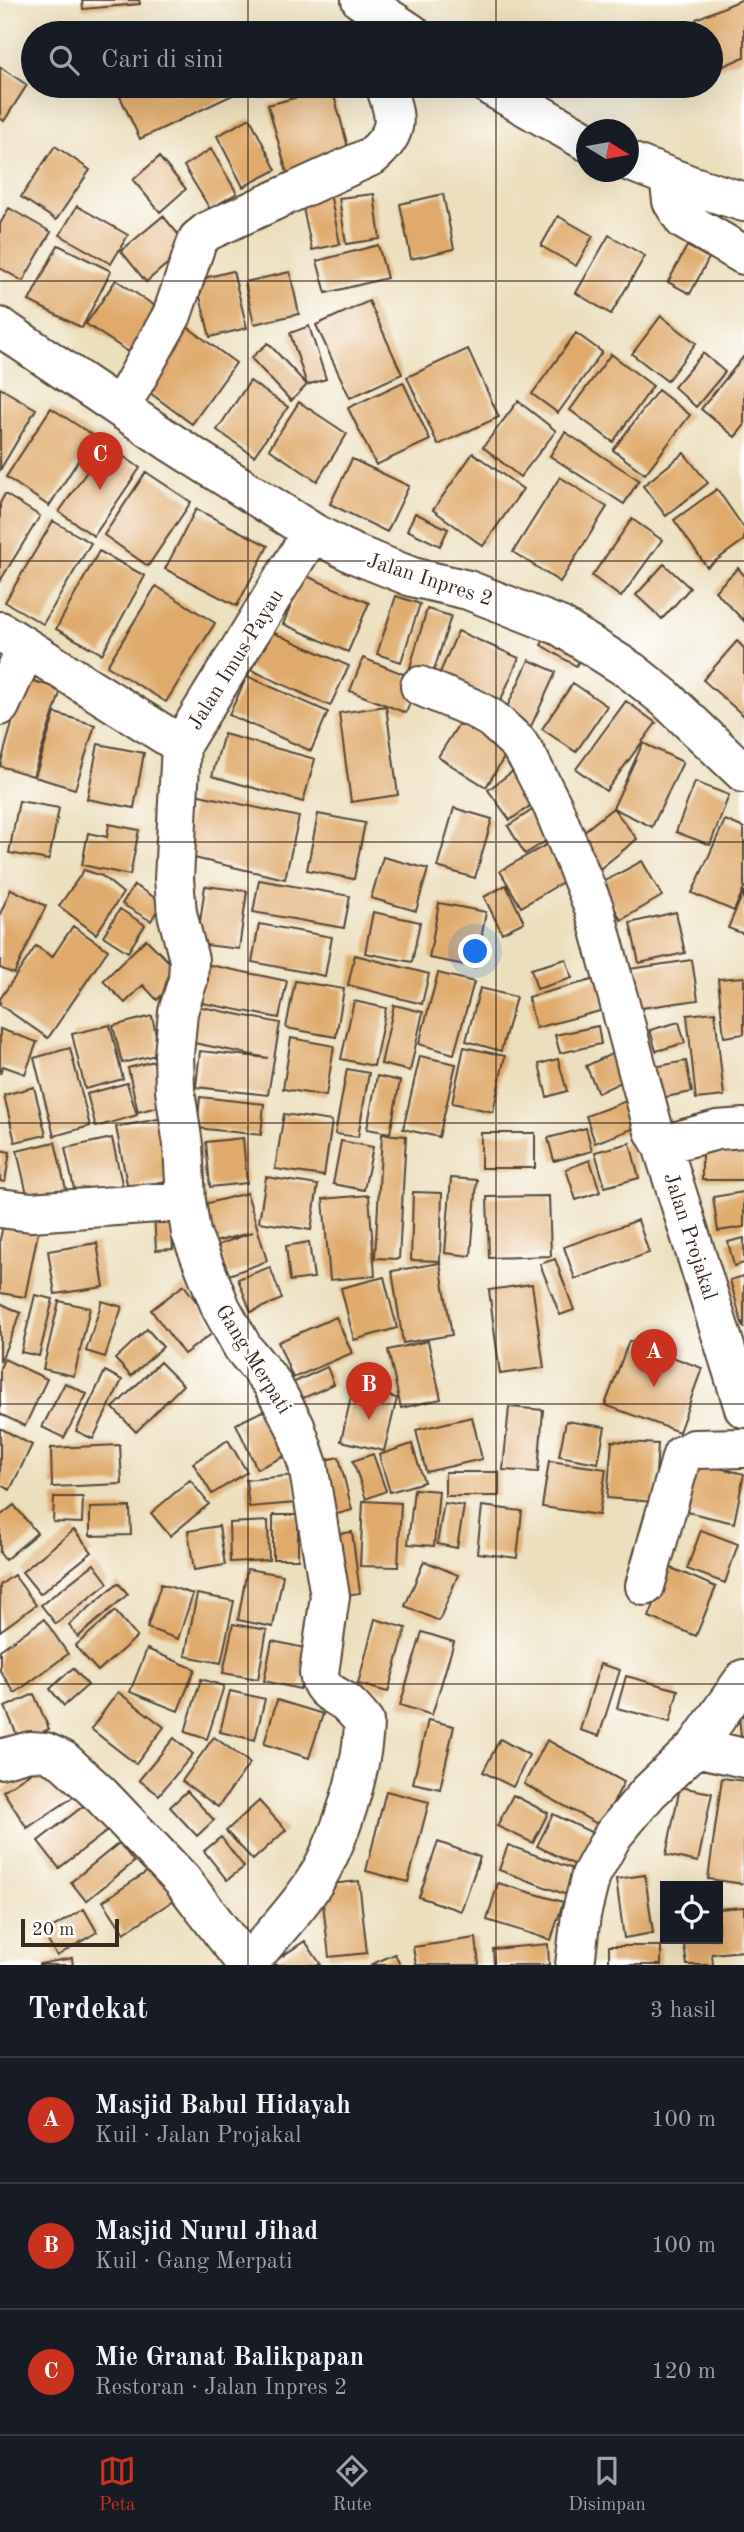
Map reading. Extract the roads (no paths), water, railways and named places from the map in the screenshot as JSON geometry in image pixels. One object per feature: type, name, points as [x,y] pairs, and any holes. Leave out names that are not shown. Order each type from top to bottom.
[{"type":"street","points":[[354,0],[362,21]]},
{"type":"street","points":[[361,0],[393,21]]},
{"type":"street","points":[[120,408],[172,315],[198,239],[208,231],[372,156],[385,145],[393,128],[395,113],[389,98]]},
{"type":"street","points":[[510,98],[576,135]]},
{"type":"street","points":[[639,165],[744,202]]},
{"type":"street","points":[[669,177],[672,201],[684,220],[744,255]]},
{"type":"street","name":"Jalan Inpres 2","points":[[0,327],[312,533],[352,553],[412,577],[468,590],[560,626],[631,671],[665,698],[744,773]]},
{"type":"street","name":"Jalan Imus Payau","points":[[13,639],[181,746],[312,533]]},
{"type":"street","points":[[0,706],[13,639]]},
{"type":"street","points":[[420,686],[492,719],[518,743],[529,760],[553,807],[594,908],[623,1023],[654,1131],[662,1145]]},
{"type":"street","name":"Gang Merpati","points":[[181,746],[174,879],[177,913],[189,960],[188,980],[178,1012],[174,1055],[175,1090],[191,1233],[221,1308],[243,1348],[271,1382],[302,1444],[330,1596],[320,1682],[329,1694],[344,1702],[364,1722],[364,1740],[345,1814],[328,1856],[313,1883],[247,1965]]},
{"type":"street","name":"Jalan Projakal","points":[[741,1387],[662,1145],[717,1130],[744,1128]]},
{"type":"street","points":[[0,1208],[31,1212],[186,1201]]},
{"type":"street","points":[[645,1586],[682,1455],[694,1449],[744,1448]]},
{"type":"street","points":[[575,1965],[581,1915],[592,1875],[613,1835],[629,1814],[696,1747],[744,1679]]},
{"type":"street","points":[[696,1747],[744,1758]]},
{"type":"street","points":[[0,1759],[30,1751],[45,1752],[62,1760],[101,1795],[182,1880],[247,1965]]},
{"type":"place","name":"Mie Granat Balikpapan","points":[[100,490]]},
{"type":"place","name":"Masjid Babul Hidayah","points":[[654,1387]]},
{"type":"place","name":"Masjid Nurul Jihad","points":[[369,1420]]}]
